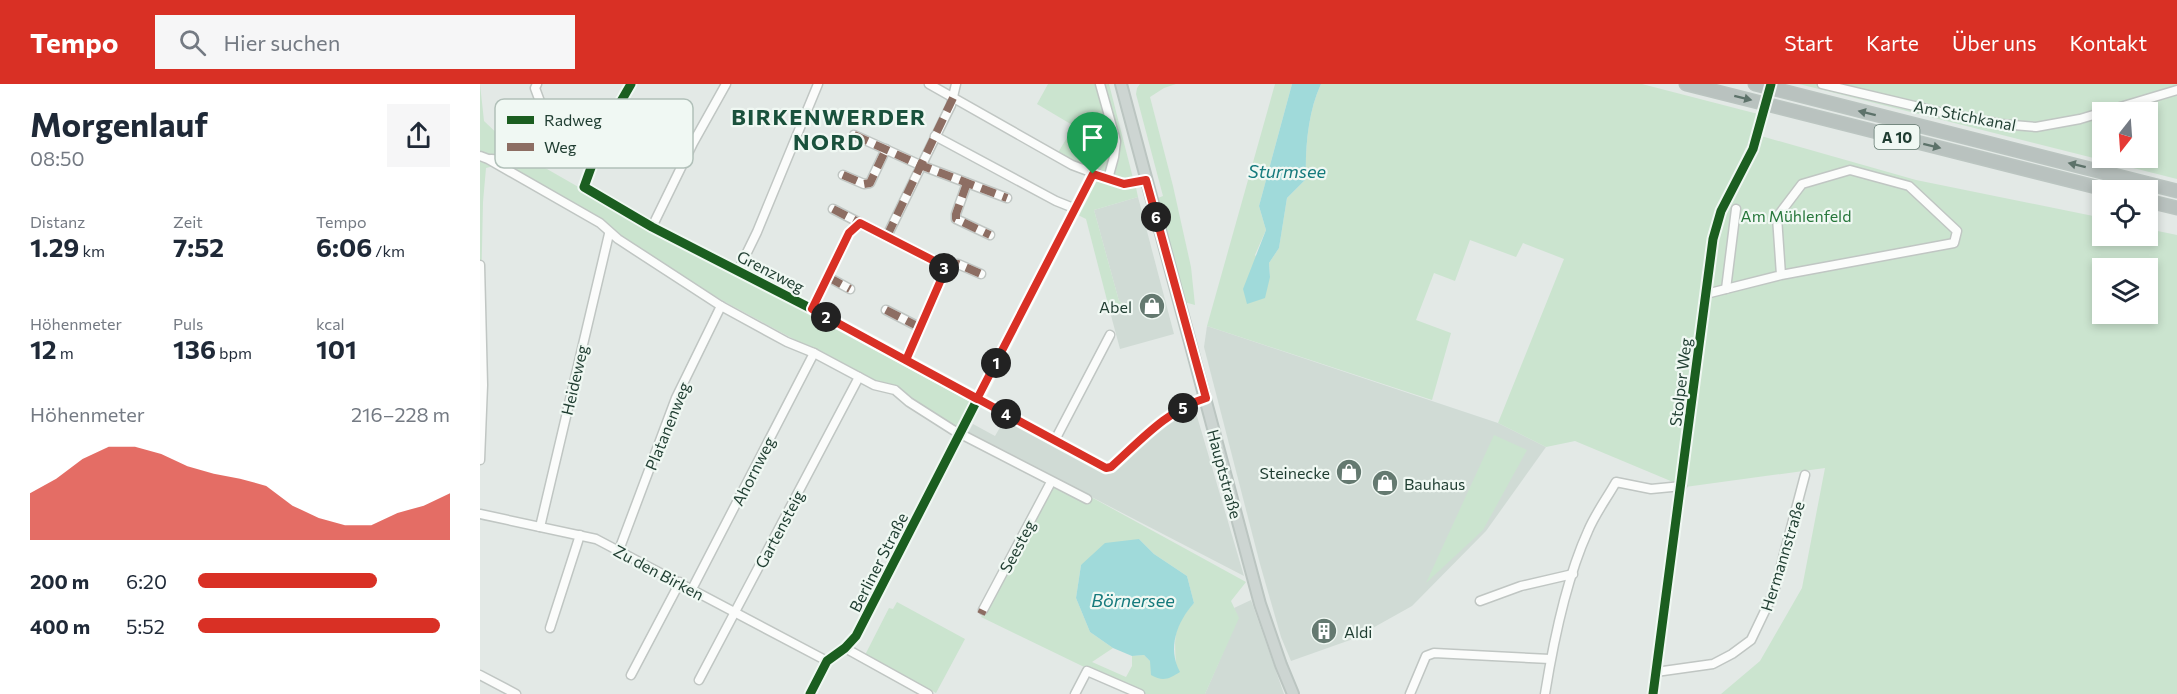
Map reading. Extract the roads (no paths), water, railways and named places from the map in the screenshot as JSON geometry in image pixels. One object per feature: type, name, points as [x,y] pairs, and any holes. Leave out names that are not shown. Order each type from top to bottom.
[{"type":"highway","name":"A 10","points":[[1686,84],[2092,186]]},
{"type":"highway","name":"A 10","points":[[1755,84],[2177,191]]},
{"type":"highway","points":[[2158,203],[2177,208]]},
{"type":"main road","name":"Hauptstraße","points":[[1121,84],[1267,627],[1293,694]]},
{"type":"street","points":[[537,84],[535,88],[539,99]]},
{"type":"street","name":"Grenzweg","points":[[622,99],[631,84]]},
{"type":"street","points":[[693,143],[726,84]]},
{"type":"street","points":[[738,271],[757,232],[818,84]]},
{"type":"street","points":[[929,84],[1052,154],[1093,174],[1128,184],[1146,180]]},
{"type":"street","points":[[887,236],[953,98],[956,84]]},
{"type":"street","points":[[1100,84],[1116,141],[1108,179]]},
{"type":"street","name":"Stolper Weg","points":[[1653,694],[1715,227],[1725,202],[1750,155],[1771,84]]},
{"type":"street","name":"Am Stichkanal","points":[[1822,84],[1944,113],[2001,124],[2036,127],[2080,119],[2177,90]]},
{"type":"street","points":[[854,135],[920,165],[1007,198]]},
{"type":"street","points":[[935,135],[1061,203],[1076,208]]},
{"type":"street","points":[[843,175],[864,184],[870,183],[886,149]]},
{"type":"street","points":[[503,168],[600,223],[609,234],[721,306],[874,385],[895,390],[909,402],[961,434],[1087,499]]},
{"type":"street","name":"Grenzweg","points":[[591,168],[584,187],[652,227],[812,309],[1106,468],[1111,467],[1152,428],[1193,402],[1206,398]]},
{"type":"street","points":[[652,227],[681,168]]},
{"type":"street","points":[[1706,294],[1781,275],[1954,243],[1957,231],[1909,186],[1850,170],[1802,184],[1777,217],[1781,275]]},
{"type":"street","name":"Berliner Straße","points":[[810,694],[827,661],[845,648],[856,636],[1093,174]]},
{"type":"street","points":[[967,183],[956,219],[990,235]]},
{"type":"street","points":[[833,209],[944,266],[958,264],[981,274]]},
{"type":"street","points":[[1726,288],[1736,209]]},
{"type":"street","points":[[812,309],[849,233],[860,223]]},
{"type":"street","name":"Heideweg","points":[[540,527],[609,234]]},
{"type":"street","points":[[480,265],[483,385],[480,460]]},
{"type":"street","points":[[906,360],[943,275],[944,266]]},
{"type":"street","points":[[828,277],[850,289]]},
{"type":"street","name":"Platanenweg","points":[[619,550],[676,398],[721,306]]},
{"type":"street","points":[[886,310],[919,327]]},
{"type":"street","points":[[1054,440],[1110,335]]},
{"type":"street","name":"Ahornweg","points":[[692,589],[814,353]]},
{"type":"street","name":"Gartensteig","points":[[699,680],[859,377]]},
{"type":"street","name":"Hermannstraße","points":[[1656,672],[1713,664],[1751,640],[1774,592],[1805,475]]},
{"type":"street","name":"Seesteg","points":[[983,610],[1051,482]]},
{"type":"street","points":[[1545,694],[1550,659],[1573,574],[1588,531],[1616,482],[1651,489],[1682,486]]},
{"type":"street","name":"Zu den Birken","points":[[480,514],[596,539],[827,661]]},
{"type":"street","points":[[550,628],[580,535]]},
{"type":"street","points":[[1480,601],[1521,586],[1573,574]]},
{"type":"street","points":[[631,675],[680,582]]},
{"type":"street","points":[[845,648],[928,694]]},
{"type":"street","points":[[1410,694],[1426,657],[1434,653],[1550,659]]},
{"type":"street","points":[[1075,694],[1087,671],[1140,694]]},
{"type":"street","points":[[480,675],[516,694]]},
{"type":"water","name":"Sturmsee","points":[[1292,84],[1321,84],[1308,130],[1306,179],[1287,198],[1279,248],[1269,263],[1270,277],[1265,298],[1247,304],[1243,289],[1266,230],[1259,206]]},
{"type":"water","name":"Börnersee","points":[[1139,539],[1154,554],[1187,576],[1194,603],[1183,618],[1174,645],[1176,663],[1180,672],[1166,679],[1151,675],[1150,661],[1144,655],[1132,656],[1113,648],[1090,632],[1076,598],[1081,565],[1105,543]]},
{"type":"place","name":"Abel","points":[[1152,306]]},
{"type":"place","name":"Steinecke","points":[[1349,472]]},
{"type":"place","name":"Bauhaus","points":[[1385,483]]},
{"type":"place","name":"Aldi","points":[[1324,631]]},
{"type":"district","name":"BIRKENWERDER NORD","points":[[829,128]]},
{"type":"park label","name":"Am Mühlenfeld","points":[[1796,215]]}]
